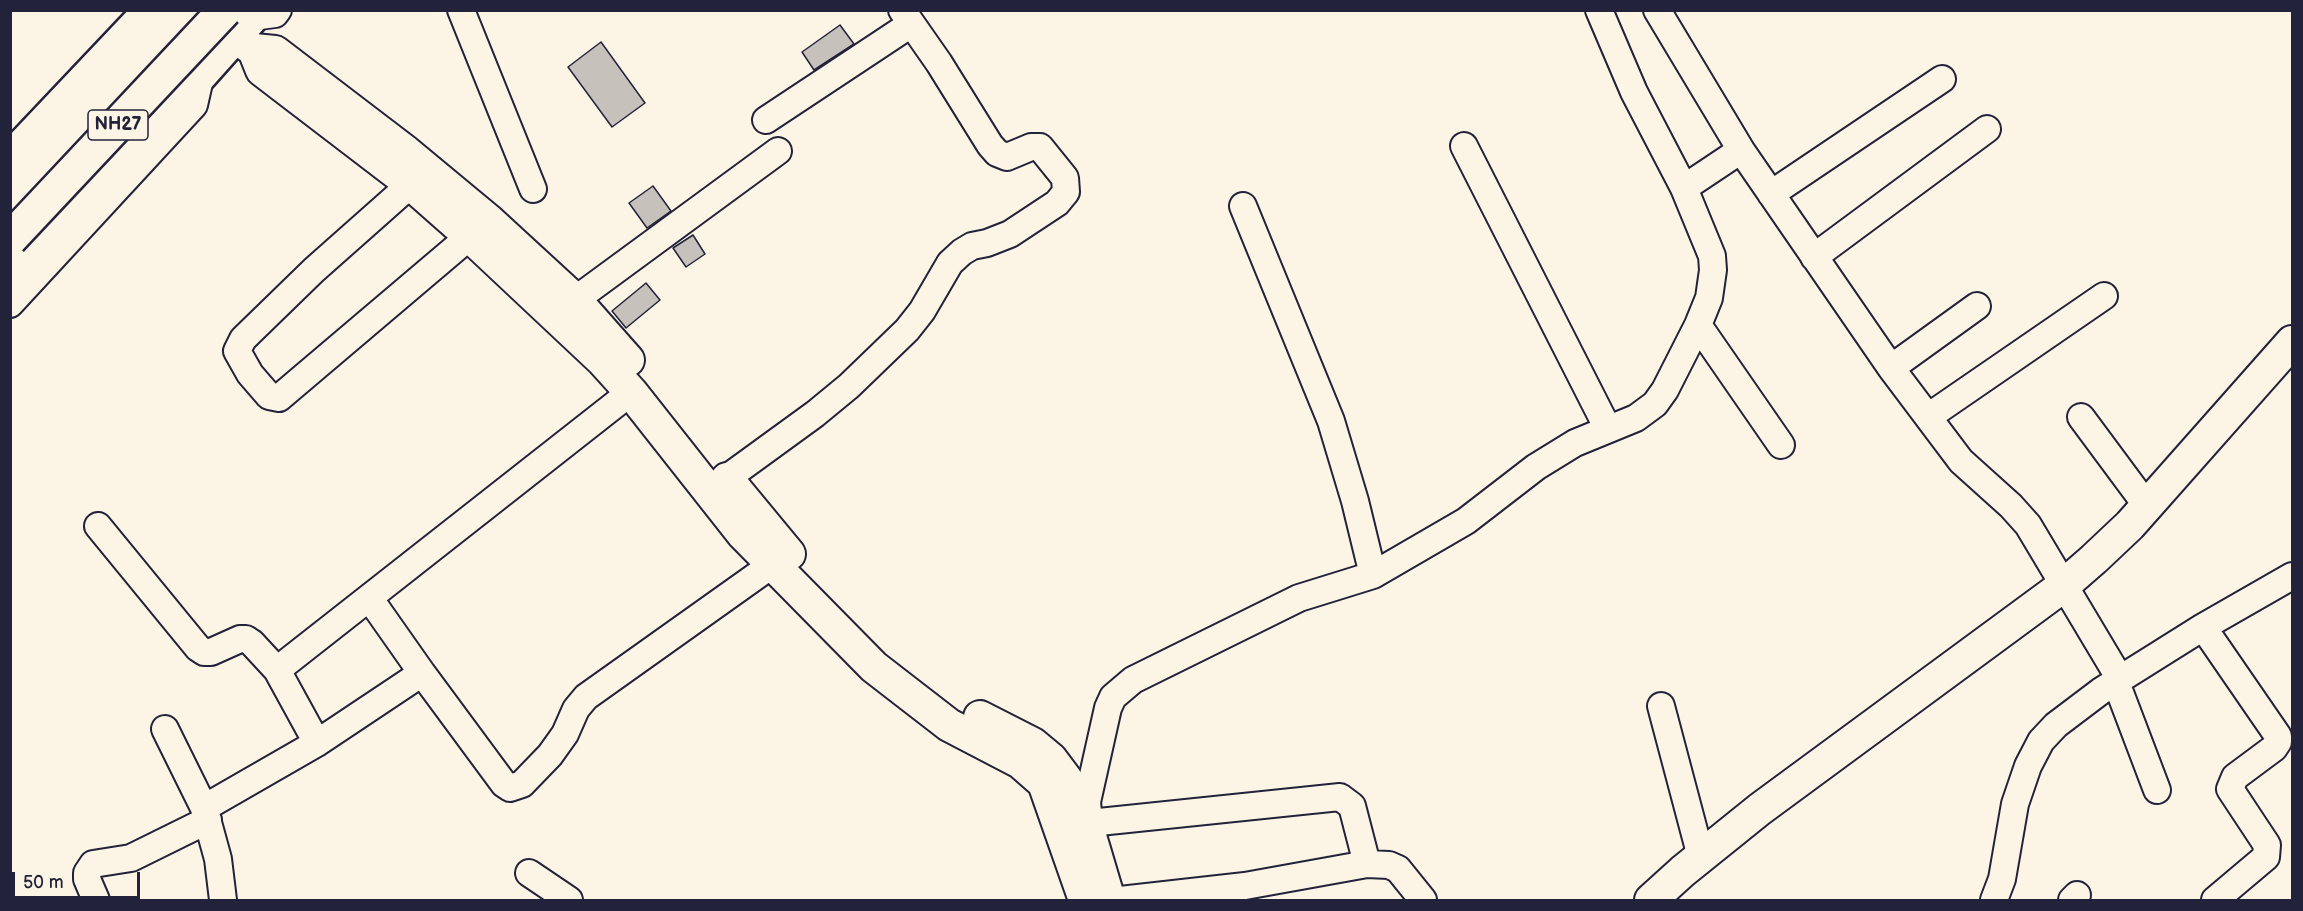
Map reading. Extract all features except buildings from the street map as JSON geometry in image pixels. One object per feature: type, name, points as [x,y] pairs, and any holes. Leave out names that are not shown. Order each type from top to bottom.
[{"type":"highway","points":[[10,159],[151,10]]},
{"type":"highway","name":"NH27","points":[[10,198],[187,10]]},
{"type":"highway","points":[[10,272],[250,23]]},
{"type":"highway","name":"NH27","points":[[10,239],[250,23]]},
{"type":"main road","points":[[198,10],[250,23],[275,52],[406,152],[488,220],[575,300],[727,478],[787,553],[885,655],[911,679],[933,694],[1033,744],[1051,759],[1066,779],[1082,814],[1109,900]]},
{"type":"main road","points":[[250,23],[262,70],[411,184],[602,360],[631,392],[743,534],[874,667],[949,725],[1020,762],[1044,783],[1085,900]]},
{"type":"main road","points":[[1651,900],[1761,809],[2063,585],[2094,559],[2147,506],[2292,342]]},
{"type":"street","points":[[461,10],[533,189]]},
{"type":"street","points":[[1367,864],[1352,806],[1340,797],[1099,822],[1092,820],[1088,812],[1087,801],[1108,708],[1113,697],[1133,680],[1299,598],[1372,575],[1466,521],[1536,467],[1575,443],[1636,418],[1654,404],[1665,390],[1709,298],[1713,270],[1712,256],[1684,188],[1634,92],[1599,10]]},
{"type":"street","points":[[1657,10],[1741,150],[1891,368],[1961,461],[2011,506],[2028,525],[2118,681],[2157,790]]},
{"type":"street","points":[[727,478],[815,414],[907,330],[922,311],[950,263],[962,252],[972,246],[1010,234],[1057,203],[1066,192],[1065,178],[1040,147],[1031,147],[1007,157],[997,153],[906,17],[766,120]]},
{"type":"street","points":[[10,304],[194,105],[201,74]]},
{"type":"street","points":[[1771,194],[1942,79]]},
{"type":"street","points":[[1814,257],[1987,129]]},
{"type":"street","points":[[1464,146],[1608,429]]},
{"type":"street","points":[[1684,188],[1741,150]]},
{"type":"street","points":[[575,300],[777,151]]},
{"type":"street","points":[[411,184],[314,270],[243,339],[237,351],[250,374],[269,396],[279,398],[470,236]]},
{"type":"street","points":[[1243,206],[1331,422],[1355,501],[1372,575]]},
{"type":"street","points":[[1928,417],[2104,296]]},
{"type":"street","points":[[1891,368],[1977,306]]},
{"type":"street","points":[[1698,325],[1781,445]]},
{"type":"street","points":[[277,670],[631,392]]},
{"type":"street","points":[[2081,417],[2147,506]]},
{"type":"street","points":[[99,526],[198,648],[204,652],[211,652],[240,639],[246,639],[252,643],[277,670],[317,743]]},
{"type":"street","points":[[370,599],[504,784],[510,788],[522,784],[550,755],[565,734],[576,709],[586,697],[772,564]]},
{"type":"street","points":[[1994,900],[2002,879],[2015,804],[2028,766],[2041,741],[2056,725],[2118,681],[2203,627],[2292,576]]},
{"type":"street","points":[[2203,627],[2278,736],[2278,742],[2274,747],[2235,777],[2230,789],[2267,845],[2266,857],[2215,900]]},
{"type":"street","points":[[96,900],[87,879],[87,873],[93,864],[131,858],[206,814],[422,673]]},
{"type":"street","points":[[1661,706],[1701,857]]},
{"type":"street","points":[[165,729],[206,814],[218,859],[222,900]]},
{"type":"street","points":[[1120,900],[1251,893],[1367,864],[1389,865],[1398,869],[1423,900]]},
{"type":"street","points":[[530,873],[569,900]]}]
